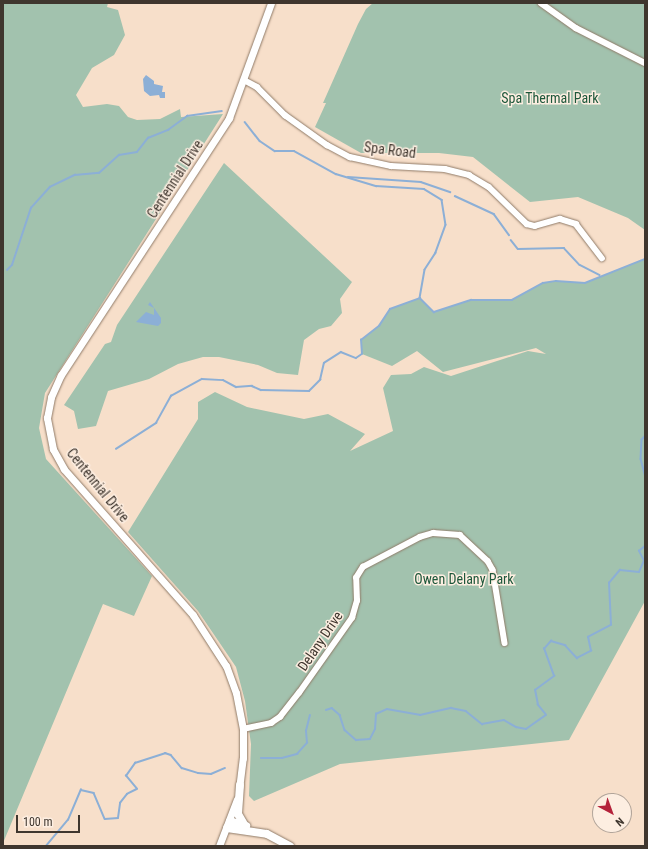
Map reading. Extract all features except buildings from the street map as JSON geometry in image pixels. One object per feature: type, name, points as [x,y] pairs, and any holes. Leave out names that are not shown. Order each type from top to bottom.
[{"type":"highway","points":[[240,784],[238,814],[245,826]]},
{"type":"highway","points":[[229,825],[245,826],[254,831]]},
{"type":"highway","points":[[229,825],[274,837],[290,846]]},
{"type":"main road","points":[[244,80],[271,3]]},
{"type":"main road","name":"Centennial Drive","points":[[219,846],[229,825],[240,784],[243,729],[232,679],[219,652],[193,615],[64,469],[53,449],[47,418],[51,397],[61,374],[212,146],[229,118],[244,80]]},
{"type":"street","points":[[542,3],[576,28],[645,63]]},
{"type":"street","name":"Spa Road","points":[[244,80],[257,87],[285,115],[327,145],[350,157],[367,162],[437,168],[464,173],[489,187],[527,224],[535,226],[560,219],[576,224],[602,258]]},
{"type":"street","name":"Delany Drive","points":[[243,729],[271,724],[280,717],[299,693],[352,618],[356,608],[356,578],[363,567],[420,537],[433,533],[460,535],[488,561],[493,570],[505,643]]},
{"type":"green space","points":[[3,3],[108,3],[107,7],[118,10],[125,35],[114,55],[92,68],[76,95],[83,107],[107,104],[119,106],[128,117],[137,120],[160,119],[180,109],[181,117],[223,114],[45,393],[39,428],[46,459],[152,576],[134,616],[103,604],[3,843]]},
{"type":"green space","name":"Spa Thermal Park","points":[[373,3],[645,3],[645,230],[628,218],[578,197],[530,202],[473,157],[439,153],[361,153],[315,127],[326,103],[323,103],[358,24],[366,9]]},
{"type":"green space","points":[[224,163],[352,282],[340,299],[342,313],[331,326],[319,329],[304,340],[298,375],[277,373],[258,365],[219,357],[203,357],[178,364],[149,379],[108,391],[96,426],[78,429],[74,411],[64,405],[105,344],[111,342],[117,325]]},
{"type":"green space","name":"Owen Delany Park","points":[[645,259],[645,601],[569,740],[340,764],[254,801],[249,796],[251,744],[245,701],[236,667],[198,611],[128,532],[198,419],[198,402],[215,392],[247,407],[304,419],[328,414],[365,434],[350,451],[393,431],[383,388],[391,375],[411,374],[424,367],[451,376],[528,351],[546,354],[536,348],[443,372],[417,351],[392,366],[362,354],[361,340],[379,326],[390,309],[420,298],[434,312],[471,300],[512,300],[543,283],[556,281],[585,283]]},
{"type":"water","points":[[146,75],[154,81],[154,84],[163,86],[162,92],[165,92],[165,98],[160,98],[159,95],[150,96],[144,91],[143,79]]},
{"type":"water","points":[[150,302],[161,318],[161,323],[158,326],[136,322],[146,312],[154,315],[154,308],[148,305]]},
{"type":"waterway","points":[[7,270],[12,265],[31,208],[50,187],[75,175],[99,173],[119,155],[137,152],[148,138],[168,130],[187,116],[222,111]]},
{"type":"waterway","points":[[245,122],[260,141],[275,151],[294,151],[336,174],[376,186],[424,189],[442,200],[446,225],[436,253],[425,270],[420,298]]},
{"type":"waterway","points":[[348,177],[421,182],[450,192]]},
{"type":"waterway","points":[[455,196],[494,214],[509,235]]},
{"type":"waterway","points":[[511,240],[518,249],[564,248],[580,265],[600,275]]},
{"type":"waterway","points":[[420,298],[434,312],[471,300],[512,300],[543,283],[556,281],[585,283],[645,259]]},
{"type":"waterway","points":[[116,449],[156,423],[171,396],[202,379],[223,380],[236,387],[252,386],[261,390],[309,391],[320,380],[324,363],[341,352],[356,358],[362,354],[361,340],[379,326],[390,309],[420,298]]},
{"type":"waterway","points":[[645,437],[642,440],[641,459],[645,474]]},
{"type":"waterway","points":[[326,710],[332,708],[340,715],[345,730],[356,740],[370,739],[375,729],[376,714],[387,709],[420,715],[451,708],[466,711],[482,724],[504,720],[516,727],[526,729],[546,715],[538,705],[535,690],[554,676],[544,649],[551,641],[565,645],[577,658],[591,651],[588,637],[611,625],[609,583],[620,570],[639,572],[644,561],[639,551],[645,546]]},
{"type":"waterway","points":[[261,758],[282,758],[297,754],[307,743],[306,731],[310,715]]},
{"type":"waterway","points":[[46,846],[68,820],[81,790],[94,793],[105,819],[118,818],[120,803],[127,794],[137,789],[126,776],[135,763],[165,753],[171,755],[182,768],[198,773],[211,774],[225,768]]}]
